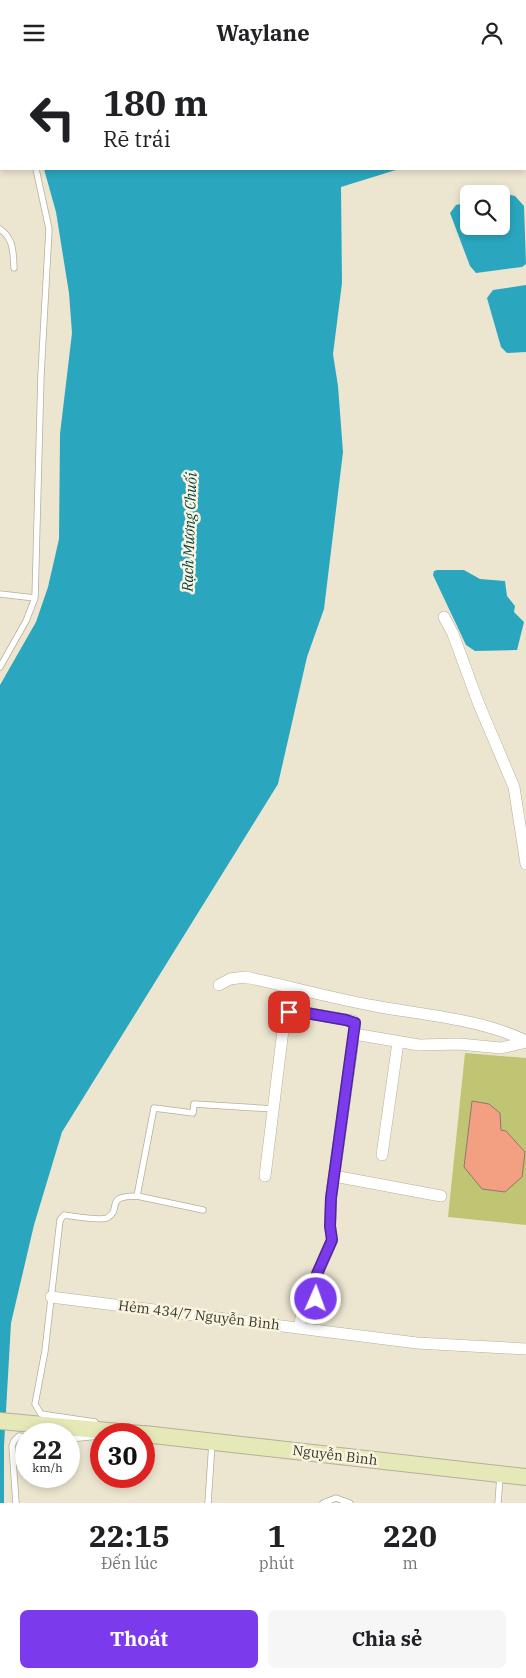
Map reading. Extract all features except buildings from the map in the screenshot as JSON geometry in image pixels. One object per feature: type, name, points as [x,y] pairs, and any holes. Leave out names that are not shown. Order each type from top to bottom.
[{"type":"main road","name":"Nguyễn Bình","points":[[4,1421],[90,1431]]},
{"type":"main road","name":"Nguyễn Bình","points":[[155,1435],[526,1477]]},
{"type":"street","points":[[444,617],[453,634],[478,702],[514,787],[526,864]]},
{"type":"street","points":[[219,985],[230,979],[245,977],[356,1003],[487,1027],[509,1033],[526,1041]]},
{"type":"street","points":[[266,1176],[284,1022],[289,1012],[295,1011],[353,1021],[355,1023],[354,1034],[334,1176],[330,1226],[332,1240],[317,1274],[316,1299],[303,1307],[299,1328]]},
{"type":"street","points":[[354,1034],[419,1045],[459,1044],[501,1048],[515,1046],[526,1041]]},
{"type":"street","points":[[382,1155],[398,1041]]},
{"type":"street","points":[[334,1176],[441,1196]]},
{"type":"street","name":"Hẻm 434/7 Nguyễn Bình","points":[[51,1297],[417,1343],[526,1349]]},
{"type":"lane","points":[[0,667],[26,621],[35,598],[41,375],[49,229],[36,170]]},
{"type":"lane","points":[[0,229],[8,234],[13,247],[14,268]]},
{"type":"lane","points":[[0,594],[35,598]]},
{"type":"lane","points":[[137,1196],[154,1108],[193,1113],[194,1104],[274,1109]]},
{"type":"lane","points":[[97,1423],[41,1414],[35,1404],[45,1351],[60,1220],[64,1215],[104,1219],[110,1215],[116,1200],[122,1196],[137,1196],[203,1209]]},
{"type":"lane","points":[[15,1440],[12,1446],[16,1503]]},
{"type":"lane","points":[[208,1503],[212,1441]]},
{"type":"lane","points":[[498,1503],[500,1474]]},
{"type":"lane","points":[[322,1503],[336,1498],[350,1503]]},
{"type":"green space","points":[[465,1053],[526,1058],[526,1225],[448,1217]]},
{"type":"water","name":"Rạch Mương Chuối","points":[[44,170],[396,170],[341,187],[342,283],[333,354],[338,386],[343,452],[324,609],[307,657],[278,784],[62,1132],[34,1225],[11,1323],[4,1446],[4,1503],[0,1503],[0,685],[36,622],[48,587],[59,539],[60,434],[72,333],[69,293],[56,212]]},
{"type":"water","points":[[510,195],[515,196],[524,206],[526,264],[522,267],[476,273],[470,266],[450,213],[456,205],[460,204],[460,235],[510,235]]},
{"type":"water","points":[[526,285],[526,352],[507,353],[501,347],[487,298],[493,290]]},
{"type":"water","points":[[464,570],[480,579],[505,581],[507,596],[515,606],[514,612],[524,622],[517,650],[475,651],[466,645],[433,575],[434,571]]},
{"type":"route","points":[[289,1012],[295,1011],[353,1021],[355,1023],[331,1198],[330,1226],[332,1240],[317,1274],[318,1295],[316,1299]]}]
